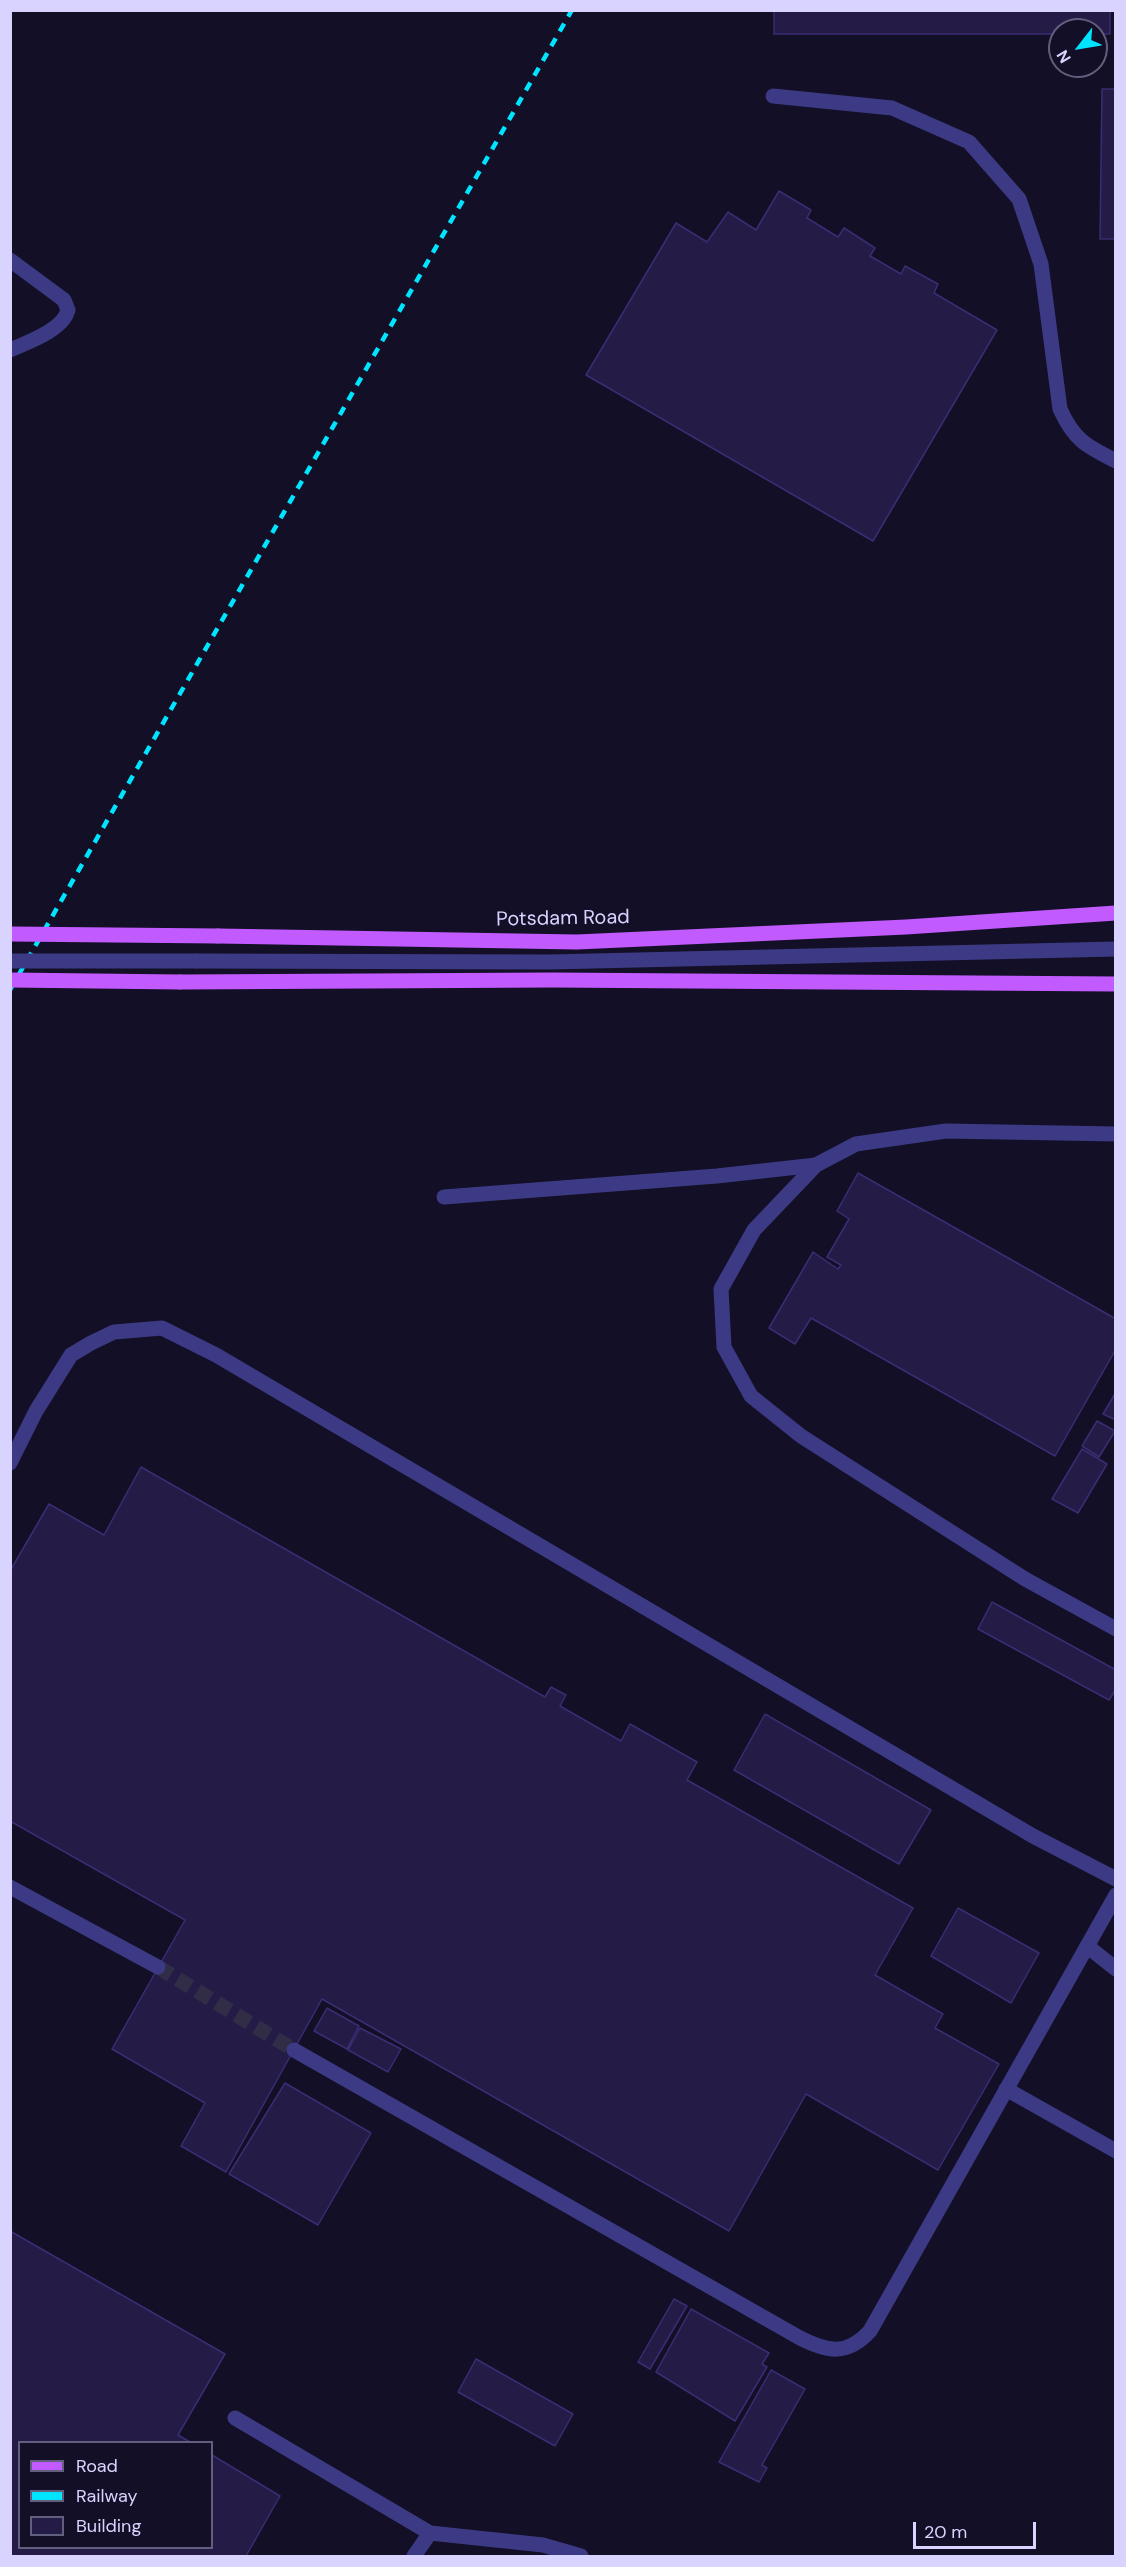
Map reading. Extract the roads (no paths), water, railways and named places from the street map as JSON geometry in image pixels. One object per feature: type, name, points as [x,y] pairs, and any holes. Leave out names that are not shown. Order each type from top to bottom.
[{"type":"main road","name":"Potsdam Road","points":[[10,934],[577,942],[906,927],[1116,913]]},
{"type":"main road","points":[[10,980],[180,982],[552,980],[1116,984]]},
{"type":"street","points":[[773,96],[892,108],[969,142],[1019,200],[1041,264],[1060,409],[1070,429],[1086,446],[1116,461]]},
{"type":"street","points":[[10,260],[64,300],[68,310],[64,320],[57,325],[10,350]]},
{"type":"street","points":[[10,961],[550,962],[1116,949]]},
{"type":"street","points":[[1116,1134],[946,1131],[856,1144],[816,1165],[754,1230],[721,1289],[724,1347],[751,1396],[801,1436],[1025,1579],[1116,1629]]},
{"type":"street","points":[[444,1197],[717,1176],[816,1165]]},
{"type":"street","points":[[10,1463],[36,1411],[71,1355],[114,1332],[162,1328],[216,1355],[1033,1836],[1116,1879]]},
{"type":"street","points":[[10,1887],[158,1967]]},
{"type":"street","points":[[294,2050],[800,2338],[820,2348],[843,2349],[859,2343],[870,2331],[1116,1895]]},
{"type":"street","points":[[1087,1946],[1116,1969]]},
{"type":"street","points":[[1006,2089],[1116,2151]]},
{"type":"street","points":[[235,2418],[430,2533],[543,2545],[581,2556]]},
{"type":"street","points":[[414,2556],[430,2533]]},
{"type":"tunnel","points":[[158,1967],[294,2050]]},
{"type":"railway","points":[[10,990],[572,10]]}]
